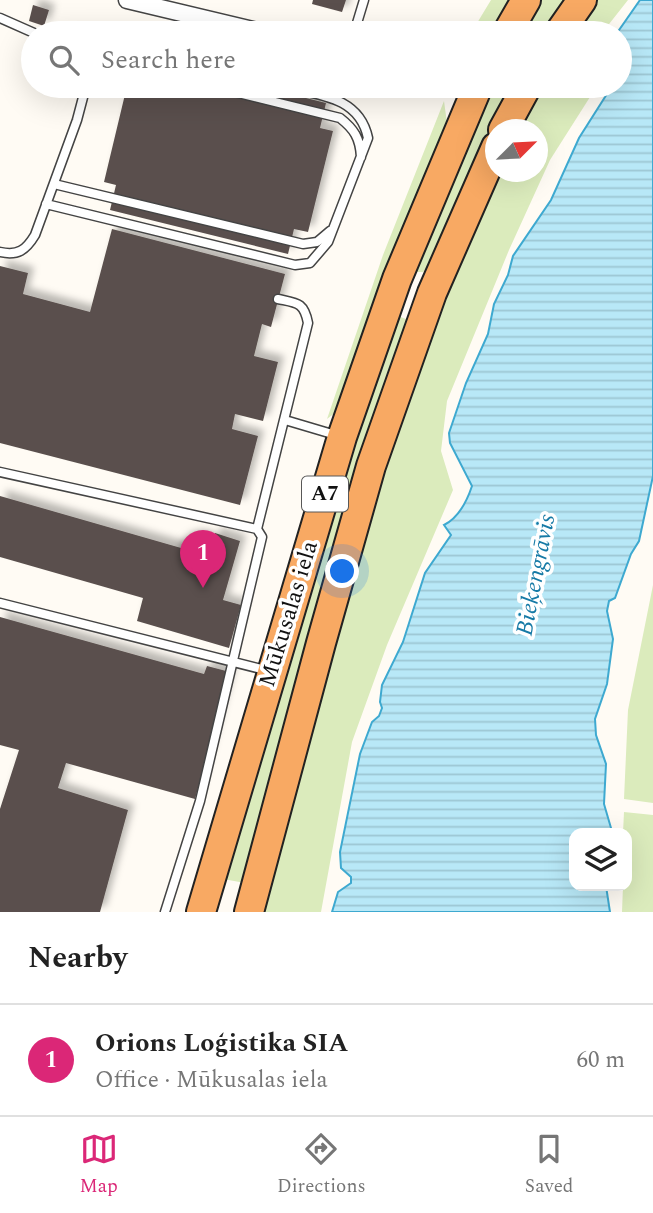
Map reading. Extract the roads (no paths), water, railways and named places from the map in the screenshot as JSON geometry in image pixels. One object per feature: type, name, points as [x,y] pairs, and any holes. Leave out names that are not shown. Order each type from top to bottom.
[{"type":"highway","points":[[514,21],[526,0]]},
{"type":"highway","points":[[567,21],[582,0]]},
{"type":"highway","name":"Mūkusalas iela","points":[[202,911],[342,437],[397,278],[465,98]]},
{"type":"highway","points":[[509,119],[520,98]]},
{"type":"highway","name":"Mūkusalas iela","points":[[247,912],[368,479],[432,293],[485,170]]},
{"type":"highway","points":[[397,278],[408,298],[418,300],[432,293]]},
{"type":"highway","points":[[202,911],[214,897],[225,893],[241,901],[247,912]]},
{"type":"street","points":[[127,0],[215,21]]},
{"type":"lane","points":[[358,21],[364,0]]},
{"type":"lane","points":[[0,18],[21,27]]},
{"type":"lane","points":[[0,252],[15,254],[27,248],[35,235],[83,98]]},
{"type":"lane","points":[[259,98],[340,118],[352,127],[359,139],[361,159]]},
{"type":"lane","points":[[46,204],[295,265],[310,263],[320,254],[334,227],[368,138],[359,114],[347,104],[329,98]]},
{"type":"lane","points":[[54,184],[303,244],[317,242],[334,227]]},
{"type":"lane","points":[[257,529],[308,323],[305,310],[297,303],[278,299]]},
{"type":"lane","points":[[285,420],[342,437]]},
{"type":"lane","points":[[0,472],[257,529],[262,537],[200,801],[165,912]]},
{"type":"lane","points":[[0,603],[271,672]]},
{"type":"water","name":"Bieķengrāvis","points":[[640,0],[653,0],[653,476],[639,541],[631,554],[615,598],[609,601],[607,611],[613,639],[607,684],[595,719],[596,735],[606,764],[604,804],[611,828],[569,828],[569,891],[607,891],[610,912],[332,912],[338,892],[351,883],[351,877],[341,868],[340,852],[360,754],[372,722],[379,716],[382,708],[382,685],[403,642],[425,573],[451,535],[444,525],[454,518],[472,486],[450,443],[449,433],[466,383],[488,334],[494,304],[508,275],[513,256],[551,200],[579,138],[604,98],[632,98],[632,21],[625,21]]},
{"type":"place","name":"Orions Loģistika SIA","points":[[203,588]]}]
